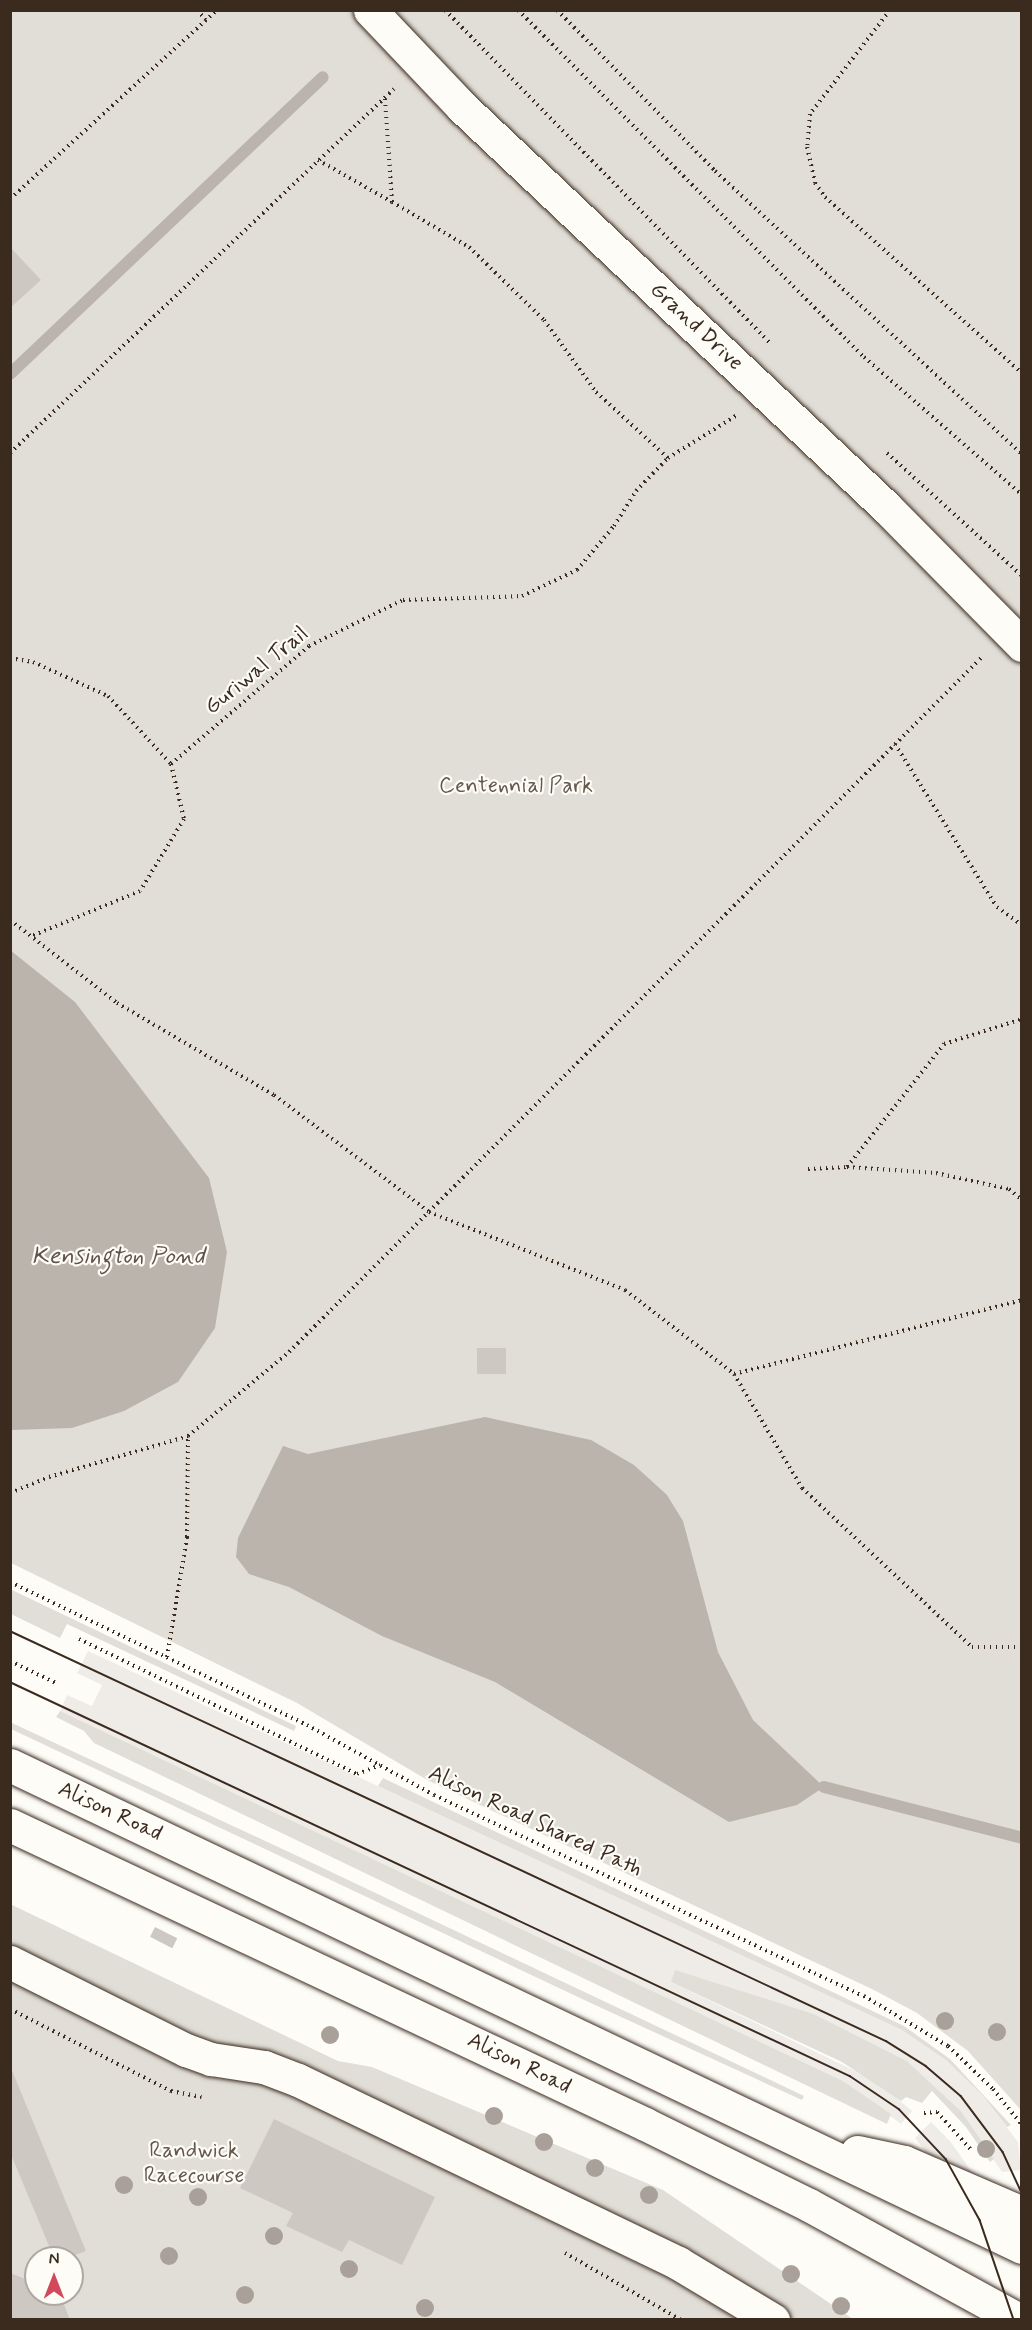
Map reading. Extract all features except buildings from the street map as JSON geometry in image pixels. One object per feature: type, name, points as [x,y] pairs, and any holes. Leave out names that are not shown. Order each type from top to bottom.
[{"type":"main road","name":"Grand Drive","points":[[370,10],[462,107],[886,507],[1014,638]]},
{"type":"main road","name":"Alison Road","points":[[10,1765],[1022,2247]]},
{"type":"main road","name":"Alison Road","points":[[10,1825],[645,2124],[809,2205],[1019,2319]]},
{"type":"main road","points":[[10,1962],[186,2050],[212,2059],[264,2067],[298,2079],[678,2263],[773,2319]]},
{"type":"main road","points":[[800,2140],[904,2162],[1022,2213]]},
{"type":"path","points":[[197,10],[206,21]]},
{"type":"path","points":[[10,199],[217,10]]},
{"type":"path","points":[[445,10],[778,351]]},
{"type":"path","points":[[518,10],[864,357],[1022,495]]},
{"type":"path","points":[[557,10],[715,171],[1022,454]]},
{"type":"path","points":[[890,10],[810,114],[807,147],[815,183],[825,197],[1022,373]]},
{"type":"path","points":[[10,453],[385,97],[392,202]]},
{"type":"path","points":[[318,160],[469,247],[544,320],[597,392],[668,458]]},
{"type":"path","name":"Guriwal Trail","points":[[171,764],[309,645],[403,600],[522,596],[576,570],[614,526],[636,491],[668,458],[768,395]]},
{"type":"path","points":[[881,448],[1022,576]]},
{"type":"path","points":[[10,1493],[49,1476],[188,1436],[289,1352],[895,744],[1014,638]]},
{"type":"path","points":[[10,658],[33,662],[108,696],[171,764],[184,819],[140,891],[32,936]]},
{"type":"path","points":[[895,744],[997,907],[1022,925]]},
{"type":"path","points":[[10,920],[117,1003],[274,1095],[429,1212],[625,1290],[734,1374],[802,1488],[972,1647],[1022,1647]]},
{"type":"path","points":[[847,1167],[944,1044],[1022,1019]]},
{"type":"path","points":[[808,1170],[847,1167],[936,1173],[1009,1189],[1022,1200]]},
{"type":"path","points":[[734,1374],[1022,1300]]},
{"type":"path","points":[[167,1657],[187,1537],[188,1436]]},
{"type":"path","name":"Alison Road Shared Path","points":[[10,1582],[167,1657],[380,1765],[434,1795],[864,1996],[926,2030],[993,2089],[1022,2125]]},
{"type":"path","points":[[79,1639],[357,1774],[380,1765]]},
{"type":"path","points":[[10,1662],[57,1684]]},
{"type":"path","points":[[10,2009],[171,2091],[206,2097]]},
{"type":"path","points":[[924,2113],[937,2112],[966,2142],[976,2158]]},
{"type":"path","points":[[556,2248],[681,2319]]},
{"type":"shaded area","points":[[88,1651],[902,2030],[947,2061],[983,2096],[1018,2142],[1021,2170],[1002,2172],[961,2111],[907,2061],[814,2014],[698,1979],[671,1982],[878,2082],[912,2111],[901,2124],[843,2081],[60,1711],[67,1695],[92,1706],[102,1685],[77,1673]]},
{"type":"shaded area","points":[[931,2122],[950,2141],[979,2182],[930,2157],[915,2138]]},
{"type":"green space","name":"Centennial Park","points":[[11,11],[1021,11],[1021,2110],[968,2051],[917,2013],[874,1990],[429,1781],[297,1703],[11,1563]]},
{"type":"green space","points":[[10,1589],[296,1726],[294,1731],[67,1624],[60,1638],[11,1614]]},
{"type":"green space","points":[[60,1711],[843,2081],[891,2114],[887,2124],[94,1743],[84,1731],[56,1717]]},
{"type":"green space","points":[[12,1723],[804,2096],[802,2100],[595,2005],[11,1729]]},
{"type":"green space","points":[[383,1778],[904,2026],[950,2059],[1011,2125],[1007,2127],[983,2096],[947,2061],[902,2030],[378,1786]]},
{"type":"green space","name":"Randwick Racecourse","points":[[10,1904],[338,2061],[372,2067],[663,2190],[853,2319],[11,2319]]},
{"type":"green space","points":[[675,1970],[814,2014],[907,2061],[961,2111],[994,2159],[990,2162],[966,2127],[932,2091],[922,2103],[906,2097],[901,2101],[842,2062],[671,1982]]},
{"type":"water","name":"Kensington Pond","points":[[10,950],[75,1002],[209,1178],[227,1252],[215,1328],[178,1382],[124,1411],[72,1428],[11,1430]]},
{"type":"water","points":[[485,1417],[591,1440],[634,1465],[667,1495],[683,1521],[718,1652],[753,1720],[824,1787],[797,1805],[729,1822],[495,1682],[382,1636],[289,1587],[249,1574],[236,1557],[238,1538],[283,1446],[308,1454]]},
{"type":"waterway","points":[[10,374],[323,77]]},
{"type":"waterway","points":[[824,1787],[1022,1838]]},
{"type":"tram line","points":[[10,1631],[886,2041],[926,2066],[961,2096],[1003,2152],[1022,2193]]},
{"type":"tram line","points":[[10,1682],[850,2076],[899,2109],[946,2159],[980,2220],[1014,2320]]}]
